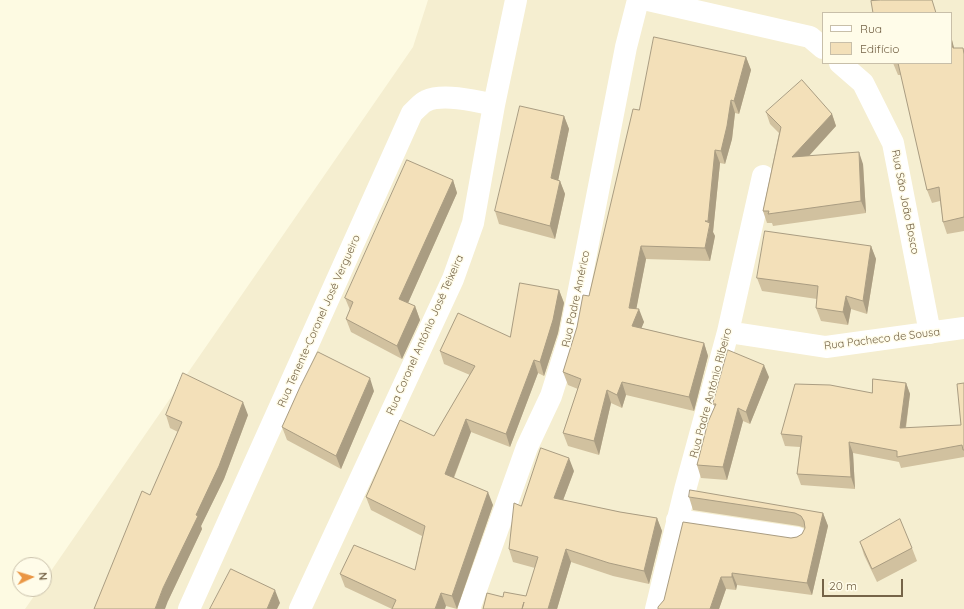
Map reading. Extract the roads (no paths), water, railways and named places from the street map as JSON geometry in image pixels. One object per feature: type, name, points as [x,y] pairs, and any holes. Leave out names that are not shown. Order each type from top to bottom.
[{"type":"street","name":"Rua Coronel António José Teixeira","points":[[300,609],[452,279],[473,223],[494,105],[516,0]]},
{"type":"street","name":"Rua Padre Américo","points":[[469,609],[527,447],[551,396],[570,336],[626,47],[638,0]]},
{"type":"street","points":[[648,0],[810,37],[822,47]]},
{"type":"street","name":"Rua São João Bosco","points":[[841,64],[863,83],[893,143],[930,333]]},
{"type":"street","name":"Rua Tenente-Coronel José Vergueiro","points":[[189,609],[412,113],[426,101],[445,98],[469,99],[494,105]]},
{"type":"street","name":"Rua Padre António Ribeiro","points":[[656,609],[677,520],[728,332],[763,176]]},
{"type":"street","name":"Rua Pacheco de Sousa","points":[[728,332],[826,347],[964,328]]},
{"type":"street","points":[[677,520],[797,538]]}]
